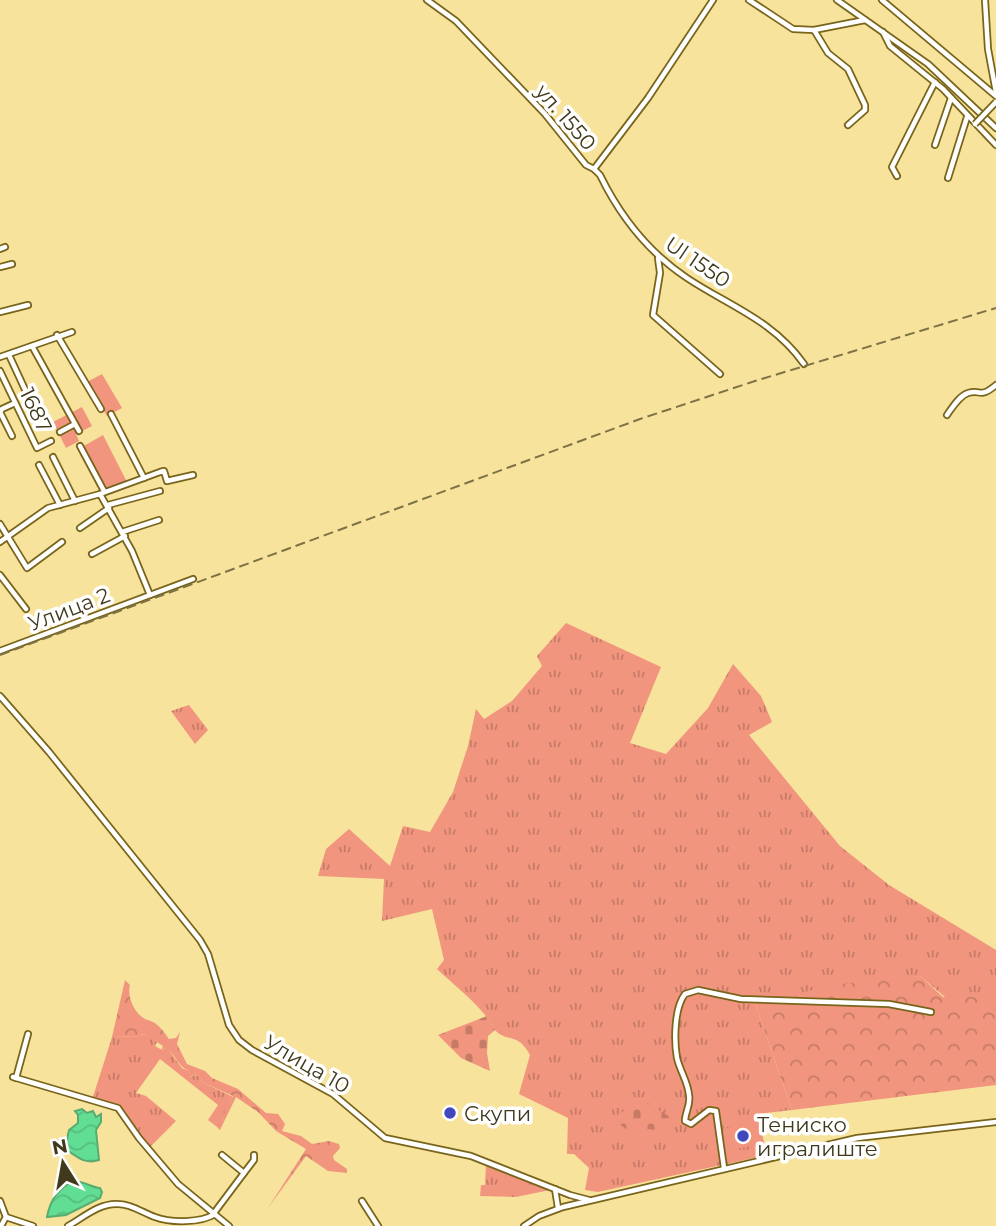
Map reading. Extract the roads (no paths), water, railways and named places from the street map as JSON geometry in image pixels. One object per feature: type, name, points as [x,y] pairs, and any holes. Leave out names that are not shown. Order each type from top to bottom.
[{"type":"street","name":"ул. 1550","points":[[427,0],[456,21],[545,114],[586,165],[594,169],[648,98],[713,0]]},
{"type":"street","points":[[749,0],[793,29],[814,30],[865,20]]},
{"type":"street","points":[[837,0],[928,64],[996,128]]},
{"type":"street","points":[[882,0],[996,94]]},
{"type":"street","points":[[985,0],[988,49],[996,94]]},
{"type":"street","points":[[814,30],[828,53],[848,69],[866,105],[865,110],[848,125]]},
{"type":"street","points":[[882,32],[890,46],[935,82],[996,145]]},
{"type":"street","points":[[897,176],[892,167],[935,82]]},
{"type":"street","points":[[935,145],[951,97]]},
{"type":"street","points":[[975,124],[996,102]]},
{"type":"street","points":[[948,178],[967,117]]},
{"type":"street","name":"Ul 1550","points":[[594,169],[635,231],[658,257],[687,278],[771,329],[790,346],[803,364]]},
{"type":"street","points":[[658,257],[660,273],[653,314],[720,374]]},
{"type":"street","points":[[0,267],[12,264]]},
{"type":"street","points":[[0,312],[28,305]]},
{"type":"street","points":[[0,357],[72,332]]},
{"type":"street","points":[[57,335],[101,409]]},
{"type":"street","name":"1687","points":[[32,346],[79,432]]},
{"type":"street","name":"1687","points":[[9,355],[40,422]]},
{"type":"street","name":"1687","points":[[0,371],[37,448],[51,441]]},
{"type":"street","points":[[947,415],[954,405],[969,393],[986,393],[996,385]]},
{"type":"street","points":[[12,436],[0,412],[15,403]]},
{"type":"street","points":[[111,414],[144,478]]},
{"type":"street","points":[[60,432],[75,424]]},
{"type":"street","points":[[80,446],[137,562],[149,595]]},
{"type":"street","points":[[53,457],[75,501]]},
{"type":"street","points":[[39,465],[60,505]]},
{"type":"street","points":[[0,542],[43,511],[60,505],[164,471],[167,481],[192,475]]},
{"type":"street","points":[[80,528],[109,507],[160,491]]},
{"type":"street","name":"Улица 2","points":[[92,554],[123,534],[159,520]]},
{"type":"street","points":[[0,524],[27,568],[62,542]]},
{"type":"street","name":"Улица 2","points":[[0,575],[26,609]]},
{"type":"street","name":"Улица 2","points":[[0,651],[193,579]]},
{"type":"street","name":"Улица 10","points":[[0,696],[49,752],[200,940],[208,954],[229,1025],[239,1040],[333,1094],[385,1138],[471,1156],[589,1200]]},
{"type":"street","points":[[724,1168],[716,1111],[709,1110],[691,1125],[685,1121],[690,1108],[689,1090],[677,1057],[676,1043],[679,1007],[685,994],[698,990],[741,999],[889,1004],[931,1012]]},
{"type":"street","points":[[27,1034],[14,1077],[118,1108],[139,1139],[170,1175],[229,1226]]},
{"type":"street","points":[[524,1226],[558,1208],[857,1138],[996,1122]]},
{"type":"street","points":[[222,1155],[244,1173]]},
{"type":"street","points":[[68,1226],[92,1212],[114,1204],[130,1206],[159,1219],[197,1220],[215,1214],[254,1160],[254,1155]]},
{"type":"street","points":[[555,1189],[558,1208]]},
{"type":"street","points":[[0,1201],[6,1217],[1,1226]]},
{"type":"street","points":[[362,1201],[378,1226]]},
{"type":"street","points":[[6,1217],[33,1226]]},
{"type":"water","points":[[82,1109],[87,1113],[93,1111],[96,1117],[101,1114],[101,1122],[96,1130],[99,1160],[85,1161],[65,1149],[69,1130],[78,1123],[75,1111]]},
{"type":"water","points":[[74,1181],[100,1188],[100,1198],[66,1215],[47,1217],[56,1195]]},
{"type":"railway","points":[[0,655],[640,419],[996,308]]},
{"type":"place","name":"Скупи","points":[[450,1113]]},
{"type":"place","name":"Тениско игралиште","points":[[743,1136]]}]
